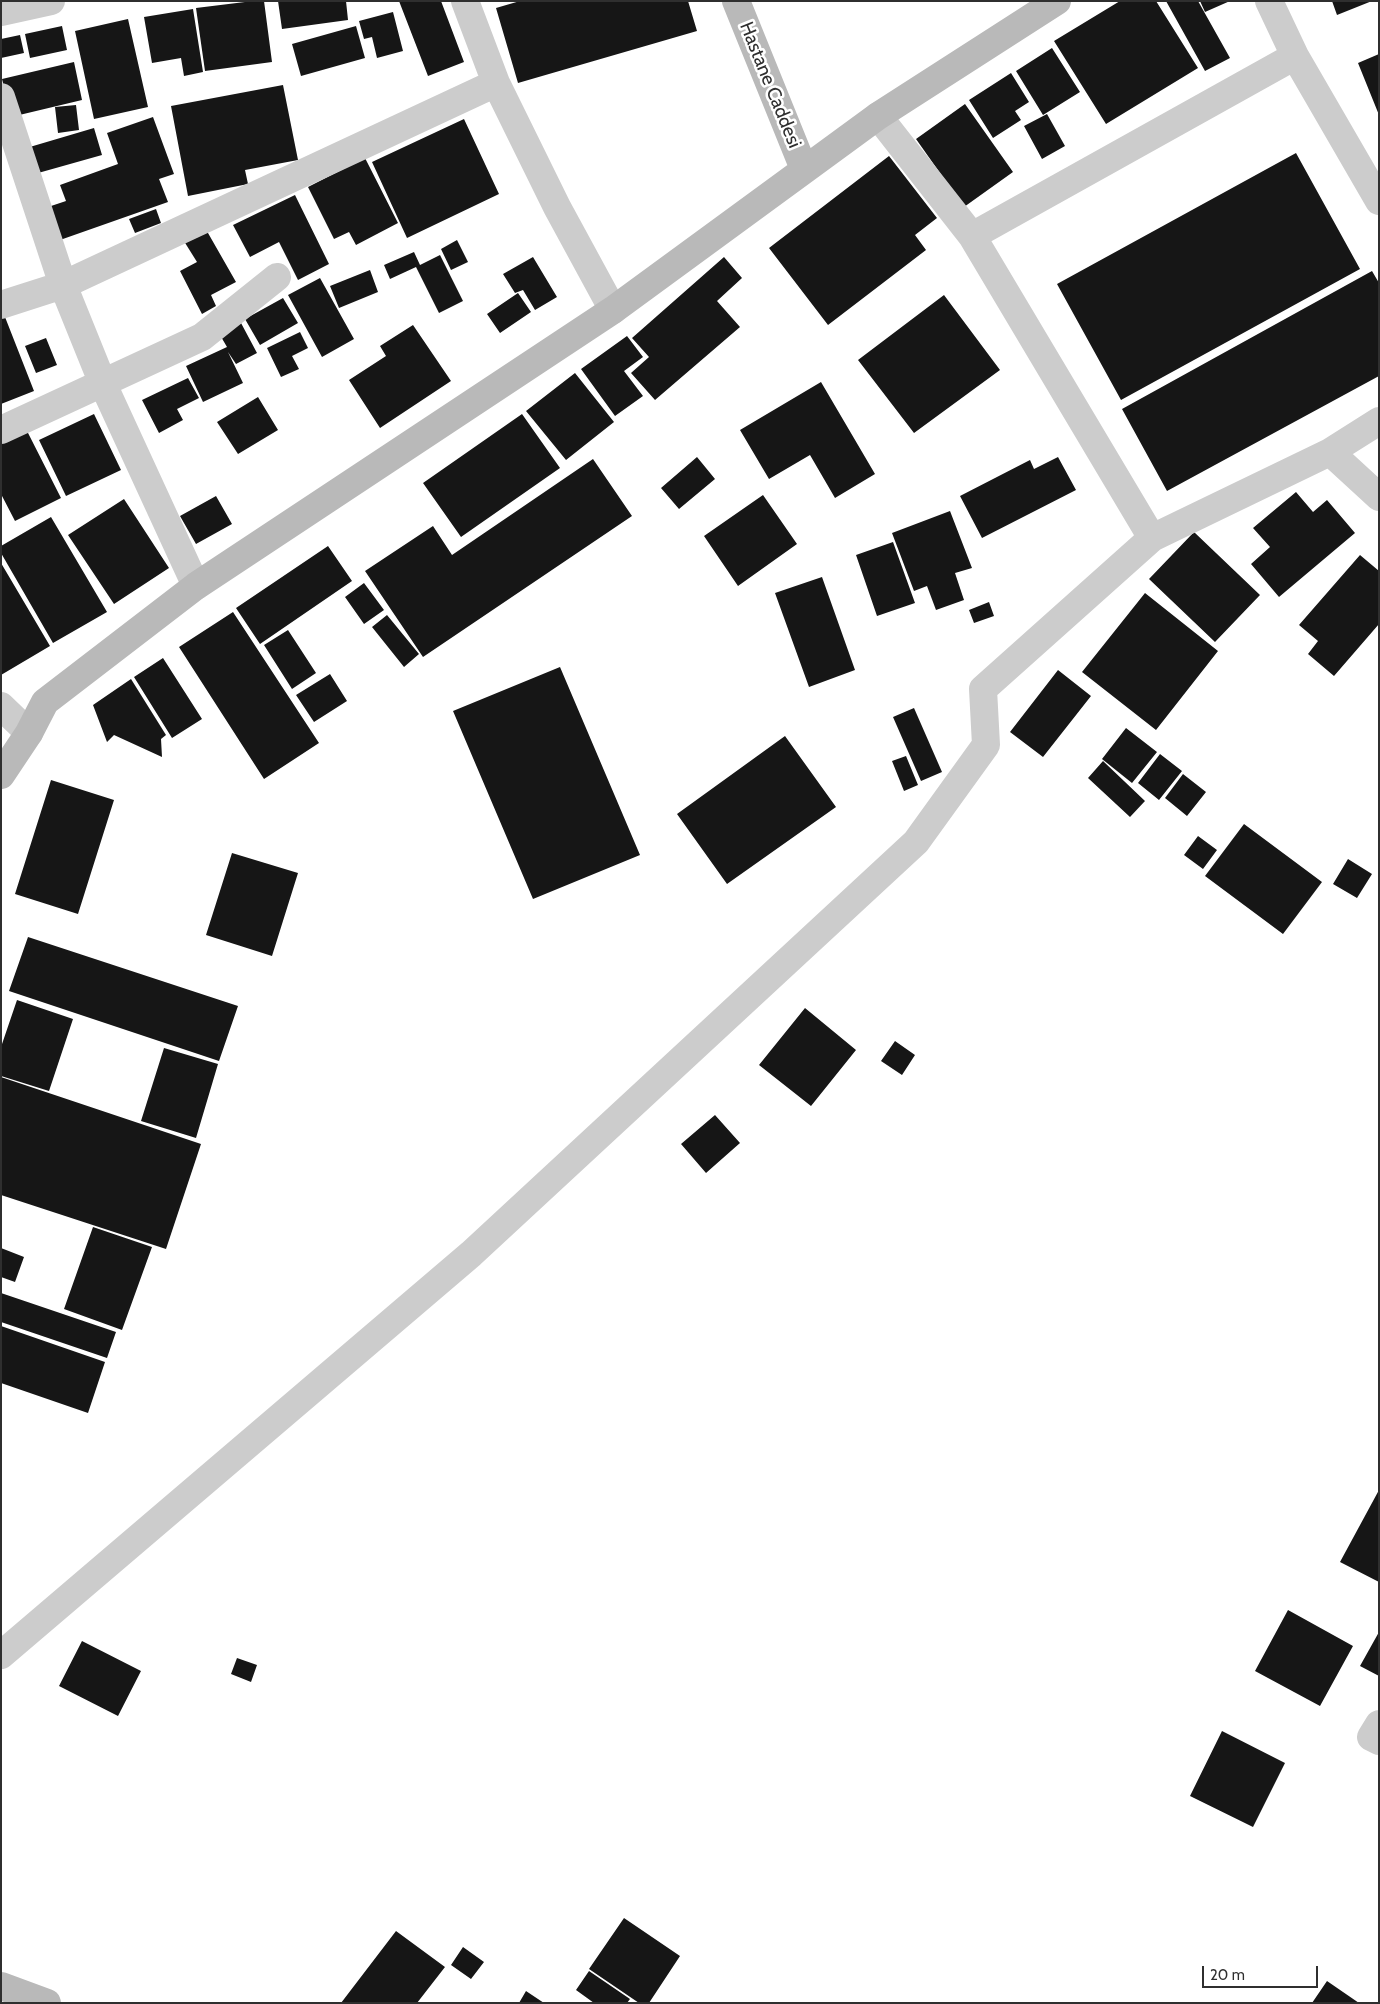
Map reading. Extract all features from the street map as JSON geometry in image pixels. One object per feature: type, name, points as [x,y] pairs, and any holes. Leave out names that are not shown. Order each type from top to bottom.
[{"type":"street","points":[[1,12],[51,1]]},
{"type":"street","points":[[466,1],[496,84],[557,207],[613,310]]},
{"type":"street","name":"Hastane Caddesi","points":[[736,1],[804,169]]},
{"type":"street","points":[[1,775],[29,734],[45,702],[196,586],[613,310],[878,116],[1057,1]]},
{"type":"street","points":[[1269,1],[1295,56],[1379,202]]},
{"type":"street","points":[[972,236],[1295,56]]},
{"type":"street","points":[[1,305],[63,285],[496,84]]},
{"type":"street","points":[[1,97],[63,285],[103,384],[196,586]]},
{"type":"street","points":[[878,116],[972,236],[1152,538]]},
{"type":"street","points":[[1,430],[202,337],[277,277]]},
{"type":"street","points":[[1,1655],[471,1254],[916,842],[986,745],[983,689],[1152,538],[1330,452],[1379,421]]},
{"type":"street","points":[[1330,452],[1379,497]]},
{"type":"street","points":[[1,706],[29,734]]},
{"type":"street","points":[[1379,1724],[1371,1737],[1379,1741]]},
{"type":"street","points":[[1,1986],[47,2003]]},
{"type":"building","points":[[264,1],[272,62],[205,71],[196,8]]},
{"type":"building","points":[[278,1],[346,1],[348,20],[282,29]]},
{"type":"building","points":[[399,1],[441,1],[464,62],[428,76]]},
{"type":"building","points":[[520,1],[688,1],[697,31],[518,83],[496,8]]},
{"type":"building","points":[[1120,1],[1156,1],[1198,68],[1106,124],[1054,41]]},
{"type":"building","points":[[1166,1],[1198,1],[1230,58],[1205,71]]},
{"type":"building","points":[[1200,1],[1230,1],[1205,12]]},
{"type":"building","points":[[1332,1],[1372,1],[1337,15]]},
{"type":"building","points":[[193,9],[203,72],[184,76],[181,58],[152,63],[144,17]]},
{"type":"building","points":[[393,12],[403,51],[377,58],[372,37],[364,39],[359,21]]},
{"type":"building","points":[[128,19],[148,107],[94,119],[75,31]]},
{"type":"building","points":[[62,26],[67,50],[30,58],[25,34]]},
{"type":"building","points":[[356,26],[365,58],[301,76],[292,44]]},
{"type":"building","points":[[20,35],[24,53],[1,58],[1,39]]},
{"type":"building","points":[[1052,48],[1080,92],[1043,115],[1016,71]]},
{"type":"building","points":[[1379,54],[1379,115],[1358,63]]},
{"type":"building","points":[[74,62],[82,100],[11,117],[2,79]]},
{"type":"building","points":[[1011,73],[1029,102],[1015,111],[1021,120],[993,138],[969,100]]},
{"type":"building","points":[[283,85],[298,160],[245,170],[248,184],[188,196],[171,106]]},
{"type":"building","points":[[965,104],[1013,172],[964,207],[916,139]]},
{"type":"building","points":[[76,105],[79,130],[58,133],[55,107]]},
{"type":"building","points":[[1047,114],[1065,146],[1042,159],[1024,126]]},
{"type":"building","points":[[153,117],[174,174],[159,179],[168,202],[60,240],[48,207],[66,201],[60,185],[118,164],[107,133]]},
{"type":"building","points":[[464,119],[499,194],[407,238],[372,162]]},
{"type":"building","points":[[94,128],[102,155],[31,175],[23,149]]},
{"type":"building","points":[[1296,153],[1360,269],[1121,400],[1057,284]]},
{"type":"building","points":[[889,156],[937,218],[915,235],[926,250],[828,325],[769,248]]},
{"type":"building","points":[[365,158],[398,223],[356,245],[349,232],[334,239],[308,187]]},
{"type":"building","points":[[295,195],[329,264],[298,280],[279,242],[250,257],[233,225]]},
{"type":"building","points":[[156,209],[161,223],[135,233],[129,219]]},
{"type":"building","points":[[204,226],[236,282],[211,295],[216,306],[202,314],[180,271],[197,262],[182,238]]},
{"type":"building","points":[[457,240],[468,262],[451,270],[441,249]]},
{"type":"building","points":[[414,252],[420,265],[440,255],[463,301],[439,313],[416,267],[390,279],[384,265]]},
{"type":"building","points":[[533,257],[557,297],[535,310],[523,290],[515,293],[503,274]]},
{"type":"building","points":[[724,257],[742,278],[717,301],[740,327],[655,400],[631,373],[649,357],[632,338]]},
{"type":"building","points":[[370,270],[378,292],[339,308],[330,286]]},
{"type":"building","points":[[1372,271],[1379,283],[1379,376],[1167,491],[1122,409]]},
{"type":"building","points":[[320,278],[354,339],[322,357],[288,295]]},
{"type":"building","points":[[518,293],[531,312],[500,333],[487,314]]},
{"type":"building","points":[[944,295],[1000,370],[914,433],[858,360]]},
{"type":"building","points":[[283,298],[298,323],[260,345],[245,319]]},
{"type":"building","points":[[5,317],[34,391],[1,404],[1,318]]},
{"type":"building","points":[[241,323],[257,353],[236,364],[228,352],[243,383],[203,402],[186,366],[227,347],[220,335]]},
{"type":"building","points":[[413,325],[451,381],[380,428],[349,380],[386,356],[380,346]]},
{"type":"building","points":[[300,332],[308,348],[292,356],[299,369],[281,377],[267,348]]},
{"type":"building","points":[[627,336],[643,357],[624,371],[643,396],[615,416],[581,369]]},
{"type":"building","points":[[46,338],[57,365],[36,373],[25,346]]},
{"type":"building","points":[[575,373],[614,422],[566,460],[526,411]]},
{"type":"building","points":[[188,378],[199,398],[177,409],[183,420],[159,433],[142,400]]},
{"type":"building","points":[[821,382],[875,474],[835,498],[810,455],[769,479],[740,430]]},
{"type":"building","points":[[258,397],[278,430],[238,454],[217,422]]},
{"type":"building","points":[[94,414],[121,470],[66,496],[39,440]]},
{"type":"building","points":[[522,414],[560,468],[461,537],[423,483]]},
{"type":"building","points":[[26,429],[61,498],[15,521],[1,494],[1,441]]},
{"type":"building","points":[[697,457],[715,479],[679,509],[661,488]]},
{"type":"building","points":[[1058,457],[1076,490],[982,538],[960,496],[1030,460],[1034,469]]},
{"type":"building","points":[[593,459],[632,516],[423,657],[365,571],[433,526],[452,555]]},
{"type":"building","points":[[1296,492],[1313,512],[1327,500],[1355,533],[1279,597],[1251,564],[1270,547],[1253,528]]},
{"type":"building","points":[[763,495],[797,544],[738,586],[704,536]]},
{"type":"building","points":[[216,496],[232,524],[196,544],[180,516]]},
{"type":"building","points":[[124,499],[169,568],[114,604],[68,535]]},
{"type":"building","points":[[950,511],[972,568],[955,573],[964,600],[936,610],[927,586],[914,591],[892,533]]},
{"type":"building","points":[[51,517],[107,612],[53,643],[1,553],[1,546]]},
{"type":"building","points":[[1194,532],[1260,595],[1215,642],[1149,579]]},
{"type":"building","points":[[893,542],[915,603],[877,616],[856,555]]},
{"type":"building","points":[[328,546],[352,581],[260,644],[236,608]]},
{"type":"building","points":[[1360,555],[1379,571],[1379,624],[1334,676],[1308,654],[1318,641],[1299,625]]},
{"type":"building","points":[[1,563],[50,646],[1,675]]},
{"type":"building","points":[[822,577],[855,670],[809,687],[775,593]]},
{"type":"building","points":[[364,583],[384,610],[364,624],[345,597]]},
{"type":"building","points":[[1145,593],[1218,651],[1156,730],[1082,672]]},
{"type":"building","points":[[989,602],[994,616],[974,623],[969,610]]},
{"type":"building","points":[[233,612],[319,743],[264,779],[179,647]]},
{"type":"building","points":[[387,615],[419,654],[404,667],[372,627]]},
{"type":"building","points":[[288,630],[316,673],[292,689],[264,645]]},
{"type":"building","points":[[163,658],[202,719],[172,738],[134,677]]},
{"type":"building","points":[[560,667],[640,855],[533,899],[453,711]]},
{"type":"building","points":[[1058,670],[1091,696],[1043,757],[1010,732]]},
{"type":"building","points":[[330,674],[347,701],[314,722],[296,695]]},
{"type":"building","points":[[131,679],[166,735],[161,739],[162,757],[114,735],[107,742],[93,705]]},
{"type":"building","points":[[914,708],[942,772],[921,781],[893,717]]},
{"type":"building","points":[[1126,728],[1157,752],[1132,783],[1102,759]]},
{"type":"building","points":[[785,736],[836,807],[727,884],[677,814]]},
{"type":"building","points":[[1160,754],[1182,771],[1159,800],[1138,783]]},
{"type":"building","points":[[906,756],[918,785],[904,791],[892,761]]},
{"type":"building","points":[[1103,761],[1145,801],[1130,817],[1088,778]]},
{"type":"building","points":[[1183,774],[1206,792],[1187,816],[1165,798]]},
{"type":"building","points":[[51,780],[114,800],[78,914],[15,894]]},
{"type":"building","points":[[1244,824],[1322,882],[1283,934],[1205,876]]},
{"type":"building","points":[[1198,836],[1217,850],[1203,869],[1184,855]]},
{"type":"building","points":[[232,853],[298,873],[272,956],[206,935]]},
{"type":"building","points":[[1348,859],[1372,874],[1357,898],[1333,884]]},
{"type":"building","points":[[28,937],[238,1006],[219,1061],[9,991]]},
{"type":"building","points":[[17,1000],[73,1019],[49,1091],[1,1076],[1,1047]]},
{"type":"building","points":[[805,1008],[856,1050],[811,1106],[759,1065]]},
{"type":"building","points":[[895,1041],[915,1055],[902,1075],[881,1061]]},
{"type":"building","points":[[164,1048],[218,1064],[196,1138],[141,1121]]},
{"type":"building","points":[[1,1077],[201,1144],[166,1249],[1,1195]]},
{"type":"building","points":[[715,1115],[740,1143],[706,1173],[681,1144]]},
{"type":"building","points":[[93,1227],[152,1247],[122,1330],[64,1309]]},
{"type":"building","points":[[1,1248],[24,1257],[15,1282],[1,1277]]},
{"type":"building","points":[[1,1293],[116,1332],[107,1358],[1,1322]]},
{"type":"building","points":[[1,1326],[105,1362],[88,1413],[1,1383]]},
{"type":"building","points":[[1379,1490],[1379,1582],[1340,1562]]},
{"type":"building","points":[[1288,1610],[1353,1646],[1320,1706],[1255,1671]]},
{"type":"building","points":[[1379,1632],[1379,1676],[1360,1666]]},
{"type":"building","points":[[82,1641],[141,1671],[118,1716],[59,1686]]},
{"type":"building","points":[[237,1658],[257,1665],[251,1682],[231,1674]]},
{"type":"building","points":[[1222,1731],[1285,1763],[1253,1827],[1190,1796]]},
{"type":"building","points":[[624,1918],[680,1956],[649,2003],[639,2003],[589,1969]]},
{"type":"building","points":[[396,1931],[445,1967],[417,2003],[341,2003]]},
{"type":"building","points":[[463,1947],[484,1962],[471,1979],[451,1965]]},
{"type":"building","points":[[589,1971],[630,1999],[627,2003],[594,2003],[576,1990]]},
{"type":"building","points":[[1327,1981],[1359,2003],[1312,2003]]},
{"type":"building","points":[[526,1991],[544,2003],[519,2003]]}]
